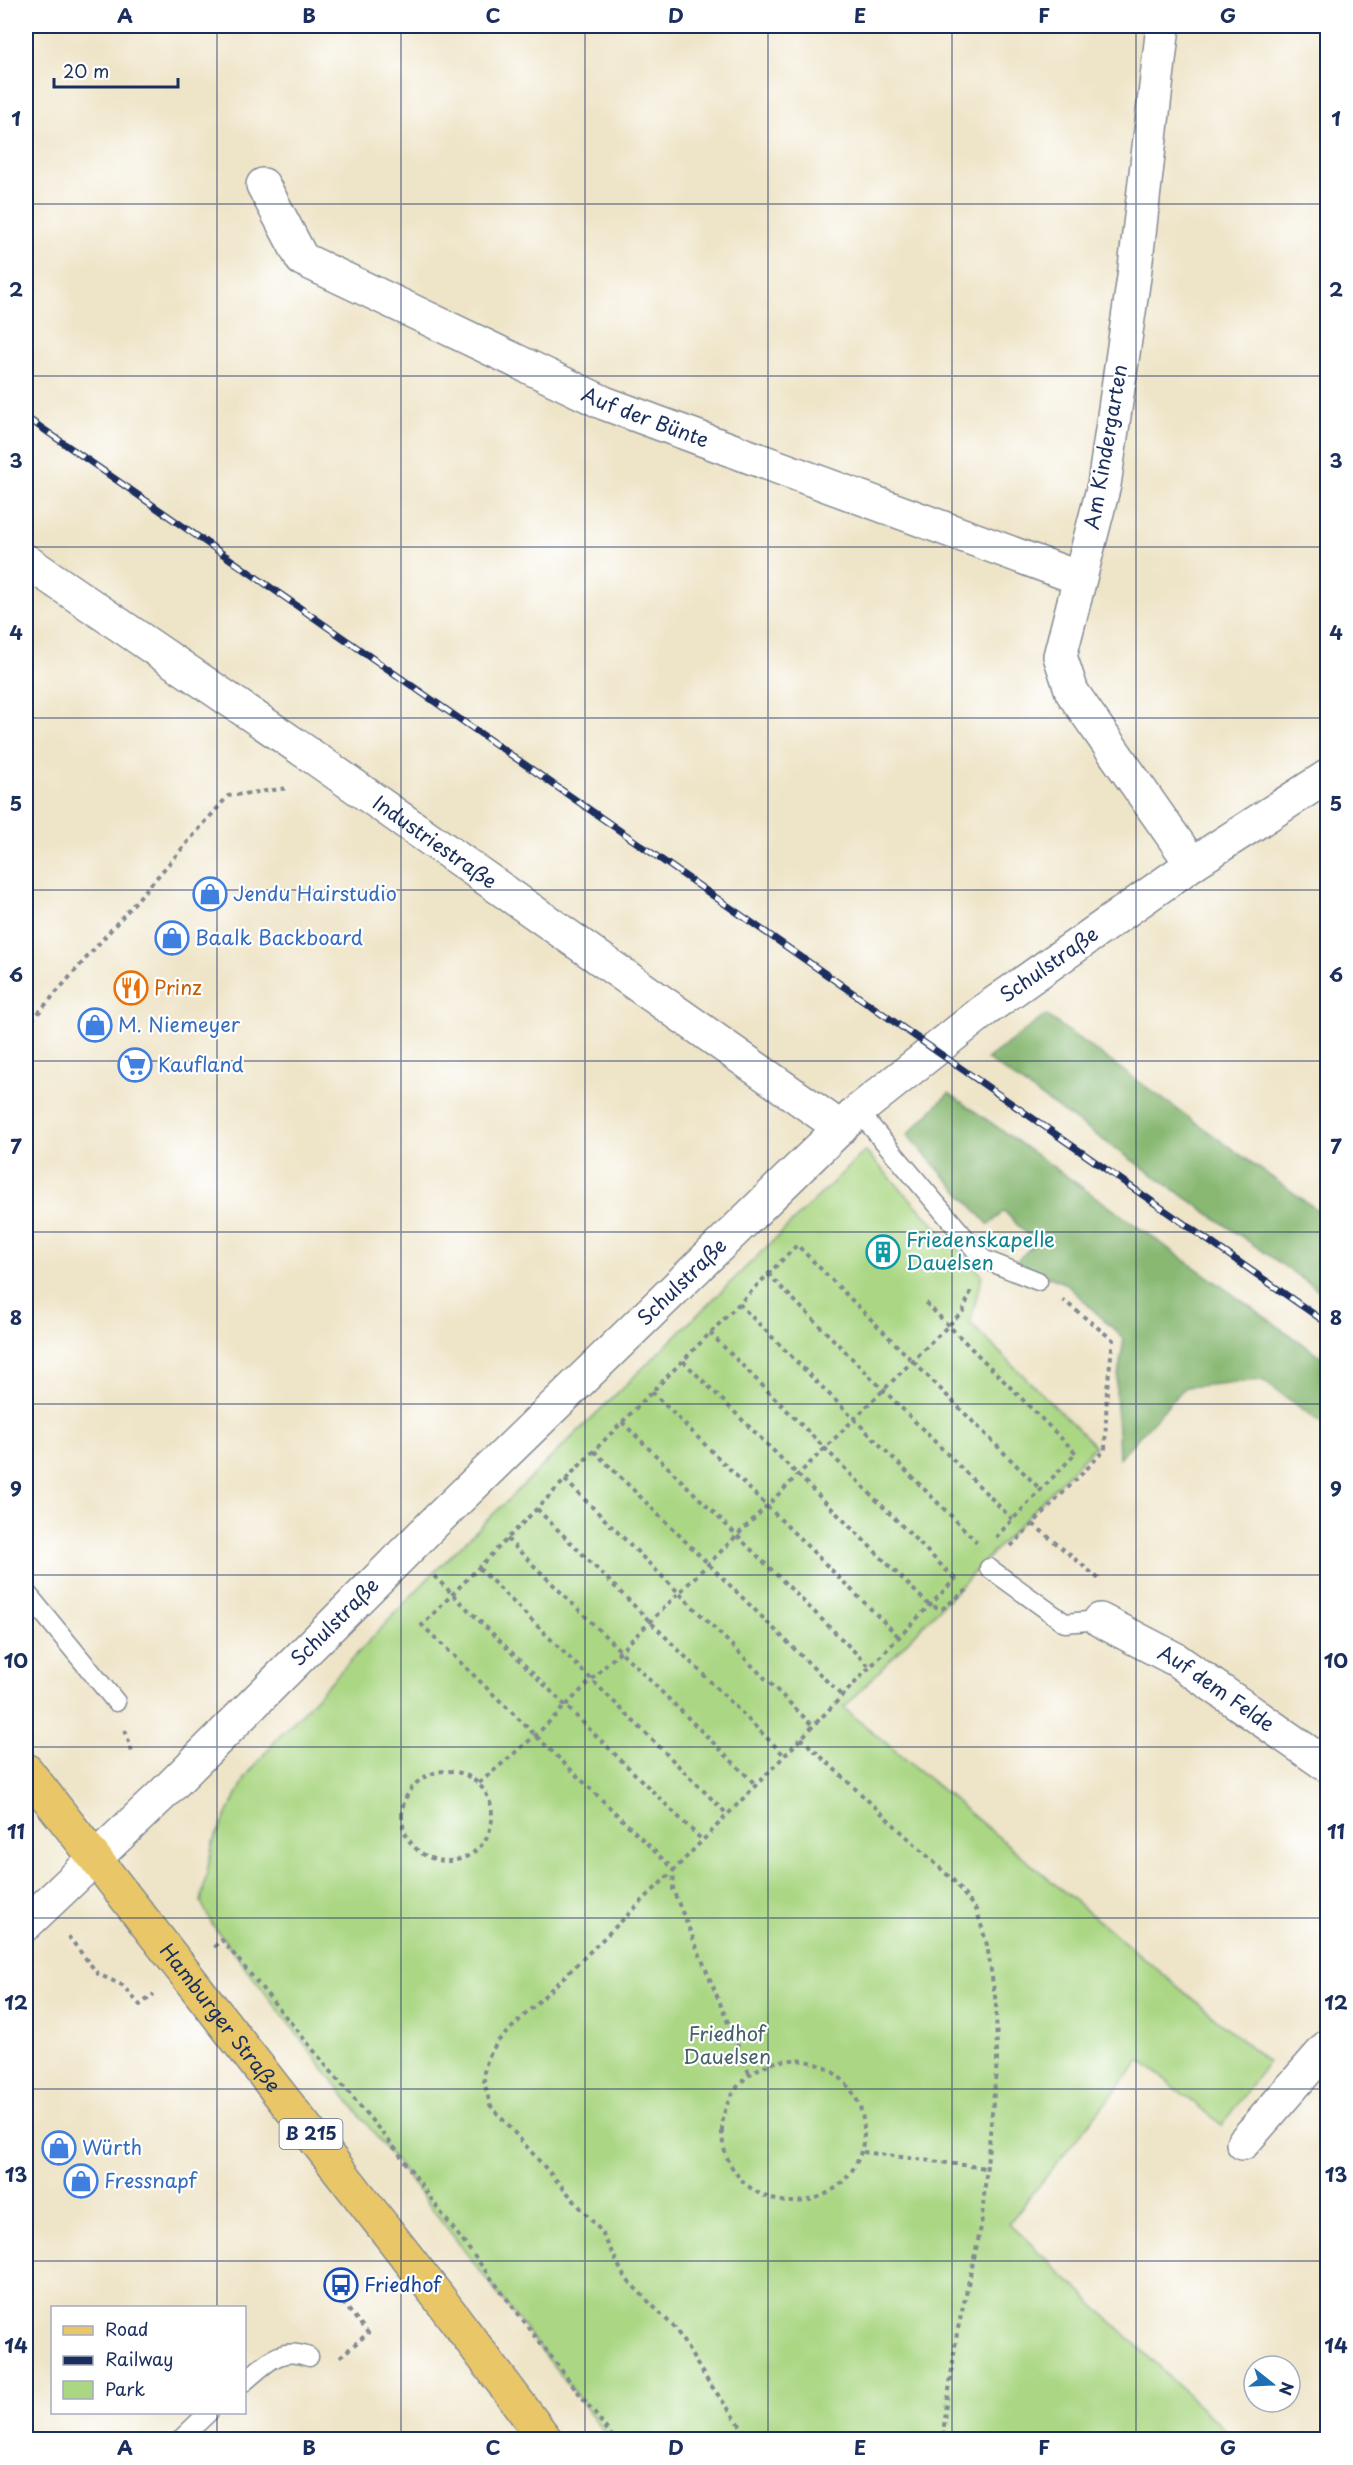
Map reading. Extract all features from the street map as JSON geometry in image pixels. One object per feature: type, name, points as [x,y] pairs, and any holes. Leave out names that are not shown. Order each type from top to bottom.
[{"type":"main road","name":"Hamburger Straße","points":[[26,1770],[440,2298],[546,2439]]},
{"type":"street","name":"Am Kindergarten","points":[[1163,26],[1134,277],[1104,485],[1060,656],[1072,692],[1192,864]]},
{"type":"street","name":"Auf der Bünte","points":[[263,185],[302,259],[604,403],[1079,578]]},
{"type":"street","name":"Industriestraße","points":[[26,561],[849,1119]]},
{"type":"street","name":"Schulstraße","points":[[26,1924],[849,1119],[985,1010],[1192,864],[1328,776]]},
{"type":"street","name":"Auf dem Felde","points":[[1100,1620],[1175,1659],[1328,1766]]},
{"type":"street","points":[[1243,2143],[1328,2046]]},
{"type":"lane","points":[[849,1119],[983,1259],[1038,1281]]},
{"type":"lane","points":[[989,1568],[1065,1623],[1100,1620]]},
{"type":"lane","points":[[26,1592],[116,1702]]},
{"type":"lane","points":[[246,2380],[274,2357],[294,2351],[309,2356]]},
{"type":"lane","points":[[180,2439],[207,2414]]},
{"type":"path","points":[[26,1027],[228,796],[292,788],[316,759]]},
{"type":"path","points":[[749,2073],[673,1890],[674,1870],[423,1625],[797,1245],[1041,1490]]},
{"type":"path","points":[[768,1274],[1013,1520]]},
{"type":"path","points":[[683,1361],[929,1605],[942,1609],[956,1600],[989,1568],[1105,1450],[1107,1388],[1113,1340],[1038,1281]]},
{"type":"path","points":[[926,1303],[1077,1453],[991,1542]]},
{"type":"path","points":[[739,1304],[984,1549]]},
{"type":"path","points":[[479,1783],[536,1735],[963,1311]]},
{"type":"path","points":[[710,1333],[955,1579]]},
{"type":"path","points":[[652,1392],[899,1637]]},
{"type":"path","points":[[622,1422],[870,1668]]},
{"type":"path","points":[[594,1451],[842,1696]]},
{"type":"path","points":[[565,1480],[813,1726]]},
{"type":"path","points":[[537,1509],[785,1756]]},
{"type":"path","points":[[1033,1524],[1099,1579],[1100,1620]]},
{"type":"path","points":[[507,1539],[756,1785]]},
{"type":"path","points":[[479,1568],[728,1815]]},
{"type":"path","points":[[751,2439],[705,2377],[675,2328],[626,2278],[601,2231],[490,2105],[483,2076],[488,2057],[498,2041],[674,1870],[963,1572]]},
{"type":"path","points":[[436,1577],[703,1840]]},
{"type":"path","points":[[801,1738],[953,1881],[977,1911],[987,1945],[996,2003],[997,2061],[981,2227],[957,2332],[942,2439]]},
{"type":"path","points":[[447,1771],[456,1771],[479,1783],[492,1806],[490,1832],[475,1853],[450,1862],[425,1857],[406,1839],[401,1813],[409,1789],[430,1773],[447,1771]]},
{"type":"path","points":[[222,1940],[398,2152],[442,2214],[615,2439]]},
{"type":"path","points":[[89,1962],[98,1974],[122,1986],[140,2005]]},
{"type":"path","points":[[792,2058],[835,2071],[862,2107],[863,2152],[837,2190],[794,2204],[751,2191],[724,2155],[723,2110],[749,2073],[792,2058]]},
{"type":"path","points":[[863,2152],[986,2168]]},
{"type":"path","points":[[332,2364],[368,2333],[338,2297],[354,2284]]},
{"type":"green space","points":[[1046,1015],[1327,1217],[1327,1296],[987,1059]]},
{"type":"green space","points":[[949,1093],[1327,1361],[1327,1427],[1262,1380],[1185,1387],[1119,1458],[1116,1388],[1124,1339],[1066,1284],[1016,1262],[1035,1243],[1004,1211],[989,1225],[907,1135]]},
{"type":"green space","name":"Friedhof Dauelsen","points":[[865,1151],[982,1275],[970,1323],[1095,1446],[844,1708],[1268,2062],[1222,2125],[1140,2060],[1009,2223],[1233,2438],[1231,2440],[610,2439],[212,1924],[201,1902],[213,1842],[247,1775],[278,1738],[432,1574]]},
{"type":"railway","points":[[26,417],[1328,1324]]},
{"type":"place","name":"Jendu Hairstudio","points":[[210,894]]},
{"type":"place","name":"Baalk Backboard","points":[[172,938]]},
{"type":"place","name":"Prinz","points":[[131,988]]},
{"type":"place","name":"M. Niemeyer","points":[[95,1025]]},
{"type":"place","name":"Kaufland","points":[[135,1065]]},
{"type":"place","name":"Friedenskapelle Dauelsen","points":[[883,1252]]},
{"type":"place","name":"Würth","points":[[59,2148]]},
{"type":"place","name":"Fressnapf","points":[[81,2181]]},
{"type":"place","name":"Friedhof","points":[[341,2285]]}]
